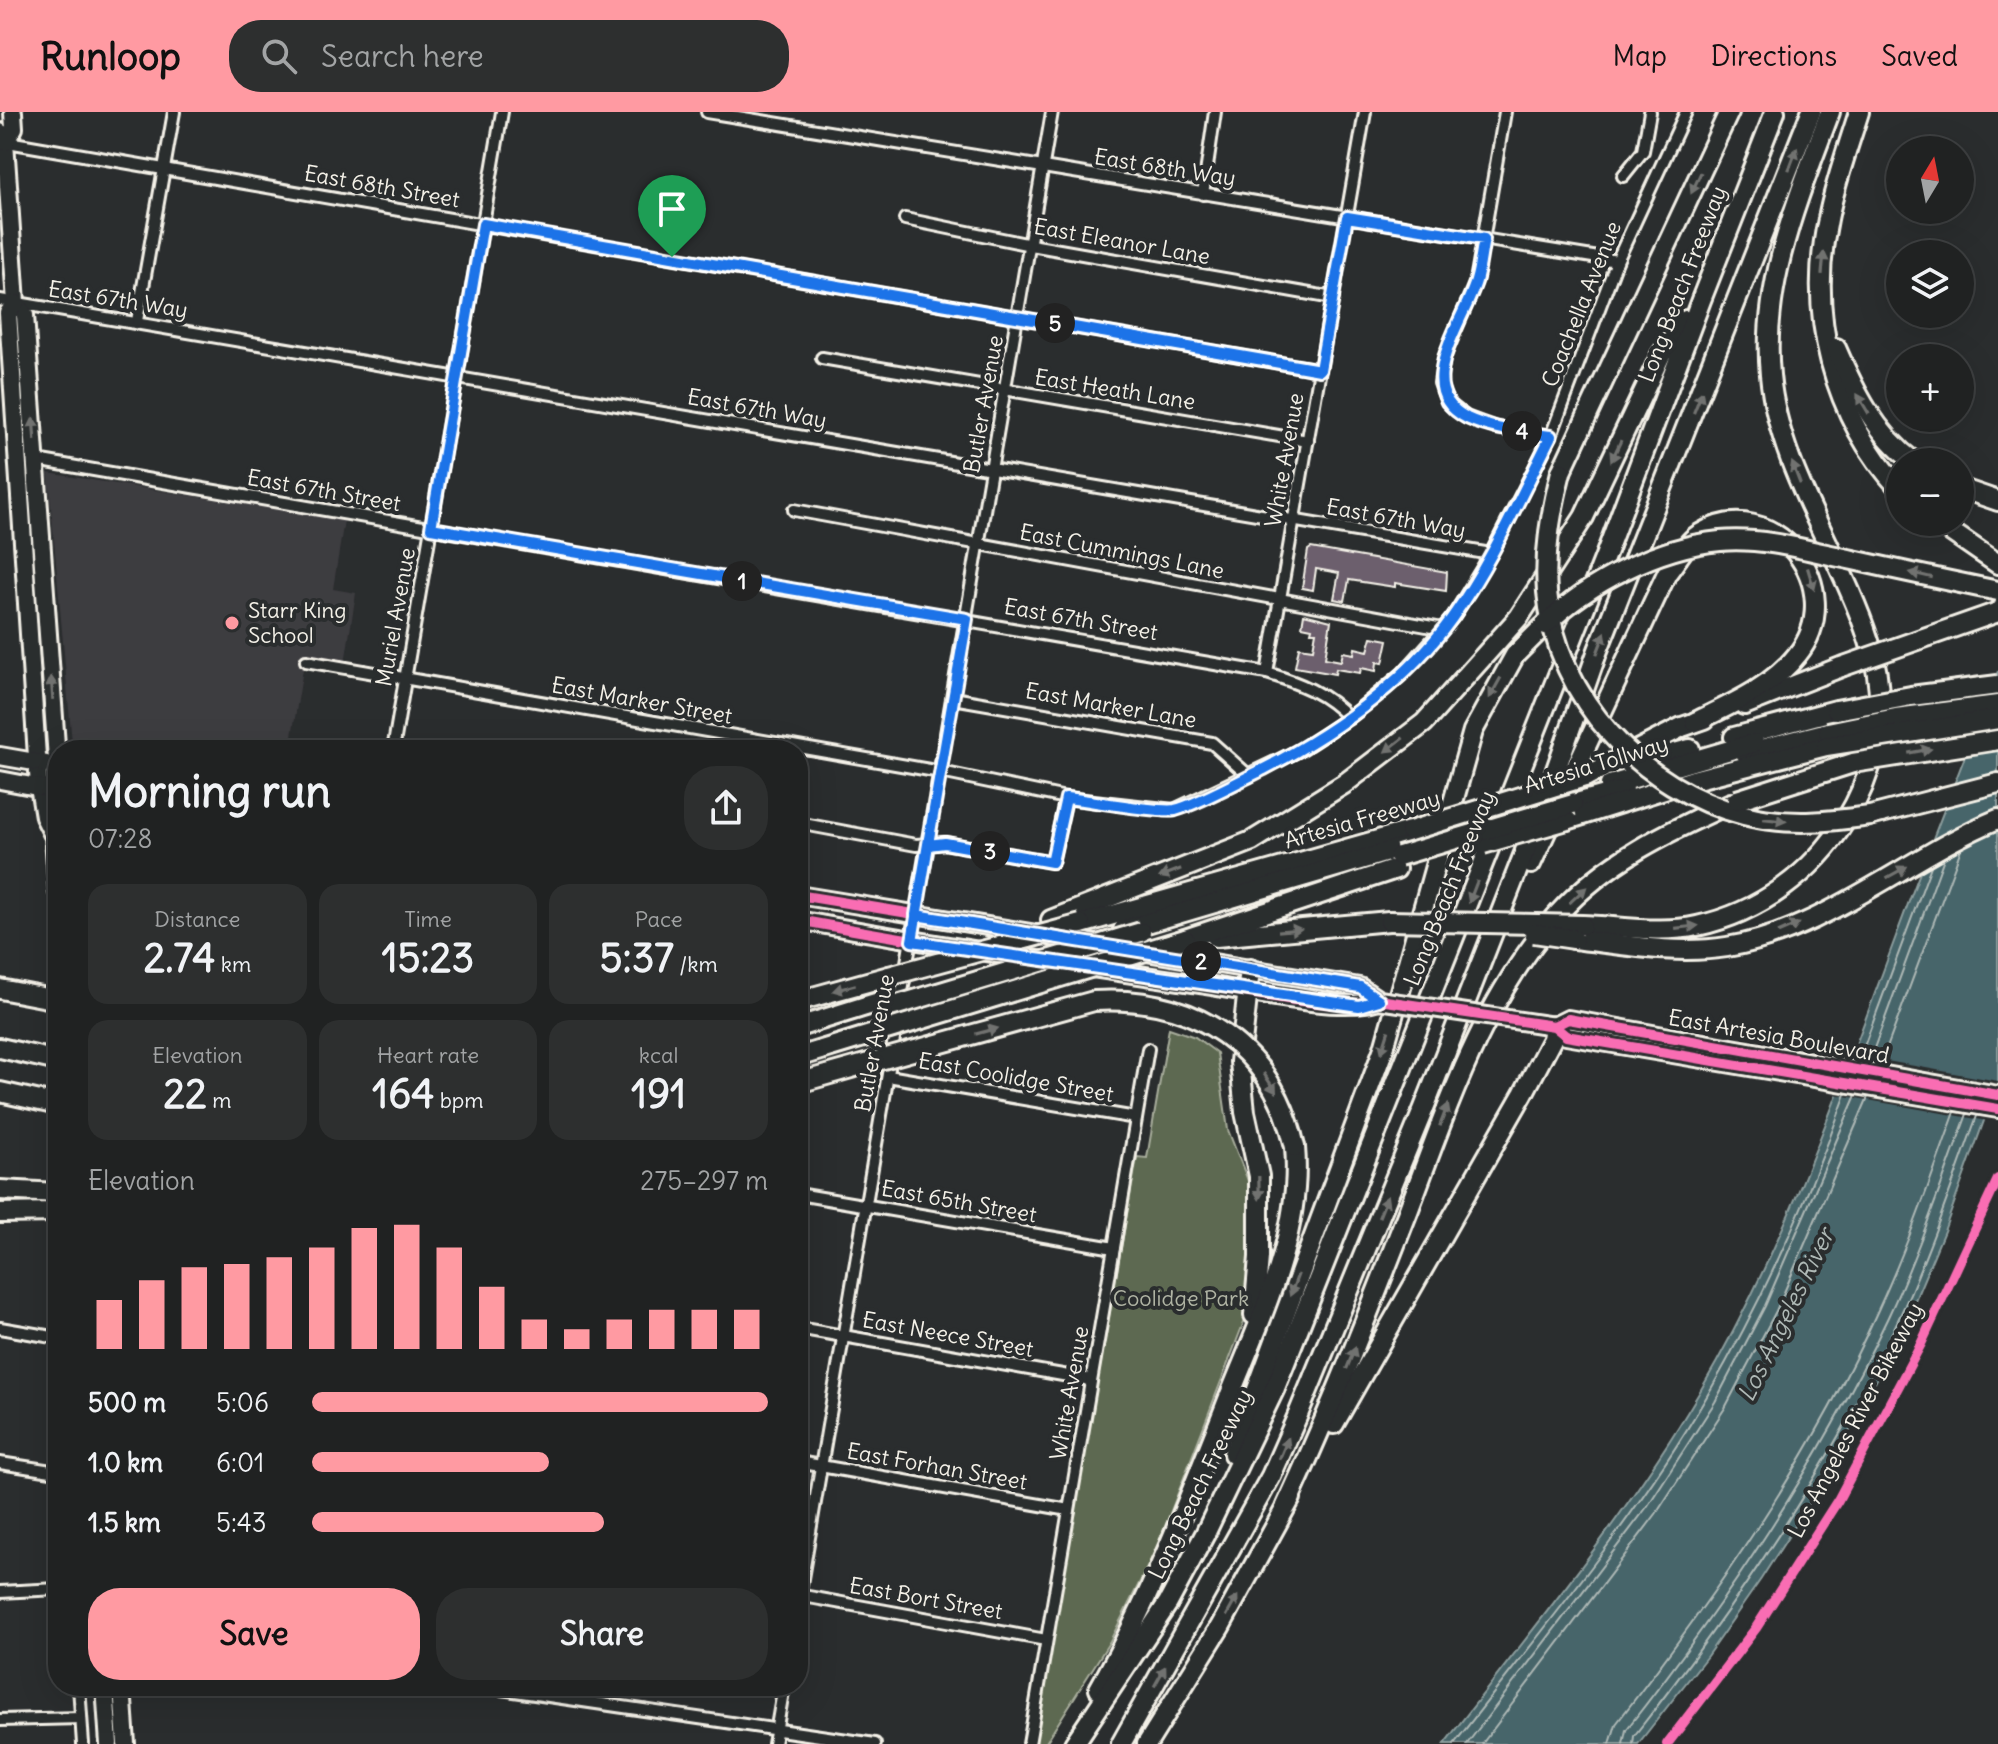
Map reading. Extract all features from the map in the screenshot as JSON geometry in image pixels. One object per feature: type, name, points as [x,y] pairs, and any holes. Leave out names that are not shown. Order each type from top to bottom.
[{"type":"highway","points":[[1729,112],[1561,472],[1550,516],[1546,557],[1548,595],[1555,632],[1568,668],[1588,704],[1613,737],[1645,768],[1673,787],[1711,806],[1782,822],[1829,822],[1870,816],[1998,783]]},
{"type":"highway","name":"Long Beach Freeway","points":[[1074,1744],[1168,1603],[1275,1388],[1604,559],[1775,112]]},
{"type":"highway","points":[[1121,1744],[1271,1476],[1424,1108],[1547,795],[1598,650],[1811,112]]},
{"type":"highway","points":[[808,1054],[1185,939],[1389,921],[1578,932],[1696,927],[1764,901],[1819,857],[1836,838],[1859,794],[1873,757],[1881,720],[1879,683],[1869,641],[1797,475],[1781,431],[1770,376],[1769,333],[1774,282],[1830,112]]},
{"type":"highway","points":[[1859,112],[1827,221],[1820,296],[1828,355],[1841,397],[1862,437],[1886,470]]},
{"type":"highway","points":[[808,998],[975,952],[1252,841],[1344,784],[1424,723],[1519,617],[1584,517],[1661,355],[1701,300]]},
{"type":"highway","points":[[1822,315],[1860,401],[1897,448]]},
{"type":"highway","points":[[1974,493],[1998,501]]},
{"type":"highway","points":[[1424,1108],[1439,1084],[1494,946],[1667,573],[1696,536],[1725,525],[1757,525],[1779,534],[1806,566],[1815,594],[1813,623],[1798,655],[1765,684],[1585,777]]},
{"type":"highway","points":[[1955,536],[1998,564]]},
{"type":"highway","points":[[1205,1534],[1254,1390],[1384,1048],[1473,731],[1515,655],[1562,609],[1609,578],[1661,555],[1720,541],[1778,543],[1998,591]]},
{"type":"highway","points":[[1695,722],[1998,612]]},
{"type":"highway","name":"Artesia Freeway","points":[[975,952],[1081,924],[1402,851],[1573,806],[1693,780],[1911,696],[1998,685]]},
{"type":"highway","name":"Artesia Tollway","points":[[884,1005],[1402,851],[1573,806],[1760,741],[1945,703],[1998,697]]},
{"type":"highway","name":"Artesia Tollway","points":[[1830,728],[1998,705]]},
{"type":"highway","name":"Artesia Freeway","points":[[1185,939],[1585,777],[1830,728],[1998,719]]},
{"type":"highway","points":[[1286,1506],[1362,1329],[1472,1044],[1524,957],[1559,913],[1602,873],[1655,837],[1737,800],[1853,763],[1998,740]]},
{"type":"highway","points":[[1578,932],[1660,949],[1727,947],[1764,939],[1828,909],[1998,819]]},
{"type":"highway","points":[[1238,1372],[1254,1315],[1259,1257],[1259,1176],[1245,1112],[1240,1062],[1250,969]]},
{"type":"highway","points":[[0,989],[48,998]]},
{"type":"highway","points":[[808,1080],[1094,1001],[1151,1002],[1203,1021],[1229,1036],[1248,1054],[1279,1097],[1289,1121],[1297,1175],[1290,1226],[1261,1316],[1153,1577],[1104,1679],[1067,1744]]},
{"type":"highway","points":[[808,1024],[884,1005]]},
{"type":"highway","points":[[808,1032],[884,1005]]},
{"type":"highway","points":[[1147,1744],[1212,1640],[1523,1094],[1552,1039],[1554,1026]]},
{"type":"highway","points":[[0,1048],[48,1059]]},
{"type":"highway","points":[[0,1094],[48,1103]]},
{"type":"highway","points":[[0,1190],[48,1192]]},
{"type":"highway","points":[[0,1213],[48,1212]]},
{"type":"main road","points":[[13,112],[14,128],[2,138],[8,313],[39,787],[44,817],[48,822]]},
{"type":"main road","points":[[8,301],[25,315],[56,740]]},
{"type":"main road","points":[[0,756],[48,764]]},
{"type":"main road","points":[[0,780],[48,789]]},
{"type":"main road","name":"East Artesia Boulevard","points":[[808,897],[1360,987],[1379,1000]]},
{"type":"main road","name":"East Artesia Boulevard","points":[[808,922],[912,941],[1248,992],[1359,1006],[1379,1000],[1554,1026],[1568,1019],[1998,1109]]},
{"type":"main road","name":"East Artesia Boulevard","points":[[1780,1065],[1998,1095]]},
{"type":"main road","points":[[106,1696],[109,1744]]},
{"type":"main road","points":[[123,1696],[126,1744]]},
{"type":"street","points":[[137,321],[174,112]]},
{"type":"street","name":"Muriel Avenue","points":[[396,740],[502,112]]},
{"type":"street","name":"East 68th Way","points":[[707,112],[1617,261]]},
{"type":"street","name":"Butler Avenue","points":[[808,1539],[1052,112]]},
{"type":"street","points":[[1203,194],[1215,112]]},
{"type":"street","name":"White Avenue","points":[[1267,673],[1365,112]]},
{"type":"street","points":[[1505,112],[1476,281],[1444,358],[1440,383],[1447,402],[1466,417],[1496,428],[1551,436]]},
{"type":"street","points":[[1623,176],[1643,151],[1650,112]]},
{"type":"street","name":"Coachella Avenue","points":[[1249,776],[1302,749],[1349,718],[1402,674],[1443,629],[1491,554],[1551,436],[1617,261],[1686,112]]},
{"type":"street","name":"East 68th Street","points":[[2,138],[164,169],[1320,370]]},
{"type":"street","name":"East Eleanor Lane","points":[[905,219],[1031,245],[1333,298]]},
{"type":"street","name":"East 67th Way","points":[[8,301],[1491,554]]},
{"type":"street","name":"East Heath Lane","points":[[822,358],[1308,441]]},
{"type":"street","name":"East 67th Street","points":[[36,460],[1267,673],[1306,686],[1336,703],[1349,718]]},
{"type":"street","name":"East Cummings Lane","points":[[794,510],[1443,629]]},
{"type":"street","name":"East Marker Street","points":[[306,661],[755,740]]},
{"type":"street","name":"East Marker Lane","points":[[953,698],[1212,743],[1249,776]]},
{"type":"street","name":"East Marker Street","points":[[808,749],[1066,798],[1174,810],[1249,776]]},
{"type":"street","points":[[808,825],[928,845],[945,843],[1052,862],[1066,798]]},
{"type":"street","name":"White Avenue","points":[[1029,1744],[1148,1049]]},
{"type":"street","name":"East Coolidge Street","points":[[888,1076],[1136,1118]]},
{"type":"street","name":"East 65th Street","points":[[808,1196],[1114,1248]]},
{"type":"street","points":[[0,1328],[48,1336]]},
{"type":"street","name":"East Neece Street","points":[[808,1330],[1091,1380]]},
{"type":"street","points":[[0,1463],[48,1470]]},
{"type":"street","name":"East Forhan Street","points":[[808,1464],[1069,1510]]},
{"type":"street","points":[[0,1592],[48,1590]]},
{"type":"street","name":"East Bort Street","points":[[808,1597],[1046,1640]]},
{"type":"street","points":[[80,1696],[83,1744]]},
{"type":"street","points":[[550,1696],[875,1744]]},
{"type":"street","points":[[774,1744],[782,1696]]},
{"type":"street","points":[[0,1720],[81,1718]]},
{"type":"shaded area","points":[[48,473],[344,520],[333,589],[356,593],[345,663],[305,657],[291,740],[72,740]]},
{"type":"green space","name":"Coolidge Park","points":[[1169,1028],[1195,1037],[1217,1053],[1228,1130],[1254,1196],[1257,1247],[1245,1319],[1156,1550],[1110,1641],[1045,1744],[1034,1744],[1137,1157],[1147,1158]]},
{"type":"water","name":"Los Angeles River","points":[[1998,671],[1998,1082],[1944,1231],[1905,1324],[1859,1414],[1813,1498],[1761,1579],[1707,1656],[1638,1744],[1444,1744],[1641,1484],[1729,1339],[1783,1228],[1807,1170]]},
{"type":"pier","points":[[1848,1054],[1998,1081],[1998,1093],[1988,1121],[1834,1094]]},
{"type":"building","points":[[1311,548],[1447,572],[1446,591],[1349,580],[1345,601],[1334,599],[1339,573],[1316,569],[1313,590],[1302,588],[1308,550]]},
{"type":"building","points":[[1304,614],[1331,621],[1325,658],[1341,661],[1343,652],[1354,654],[1355,648],[1368,651],[1372,637],[1388,640],[1383,663],[1377,662],[1376,671],[1361,668],[1360,673],[1336,669],[1335,674],[1295,667],[1299,647],[1313,649],[1316,632],[1302,626]]},
{"type":"cycle path","points":[[808,897],[1360,987],[1379,1000],[1554,1026],[1566,1036],[1998,1109]]},
{"type":"cycle path","points":[[808,922],[1294,1000],[1341,1004],[1379,1000]]},
{"type":"cycle path","points":[[1554,1026],[1568,1019],[1998,1095]]},
{"type":"cycle path","name":"Los Angeles River Bikeway","points":[[1667,1744],[1756,1628],[1838,1500],[1921,1344],[1998,1179]]},
{"type":"place","name":"Starr King School","points":[[232,623]]},
{"type":"route","points":[[672,257],[483,224],[431,528],[967,619],[953,698],[916,915],[1360,987],[1379,1000],[1359,1006],[1248,992],[912,941],[916,915],[928,845],[945,843],[1052,862],[1066,798],[1174,810],[1302,749],[1349,718],[1402,674],[1433,642],[1453,617],[1491,554],[1551,436],[1496,428],[1466,417],[1447,402],[1440,383],[1444,358],[1476,281],[1484,239],[1347,217],[1320,370],[672,257]]}]
